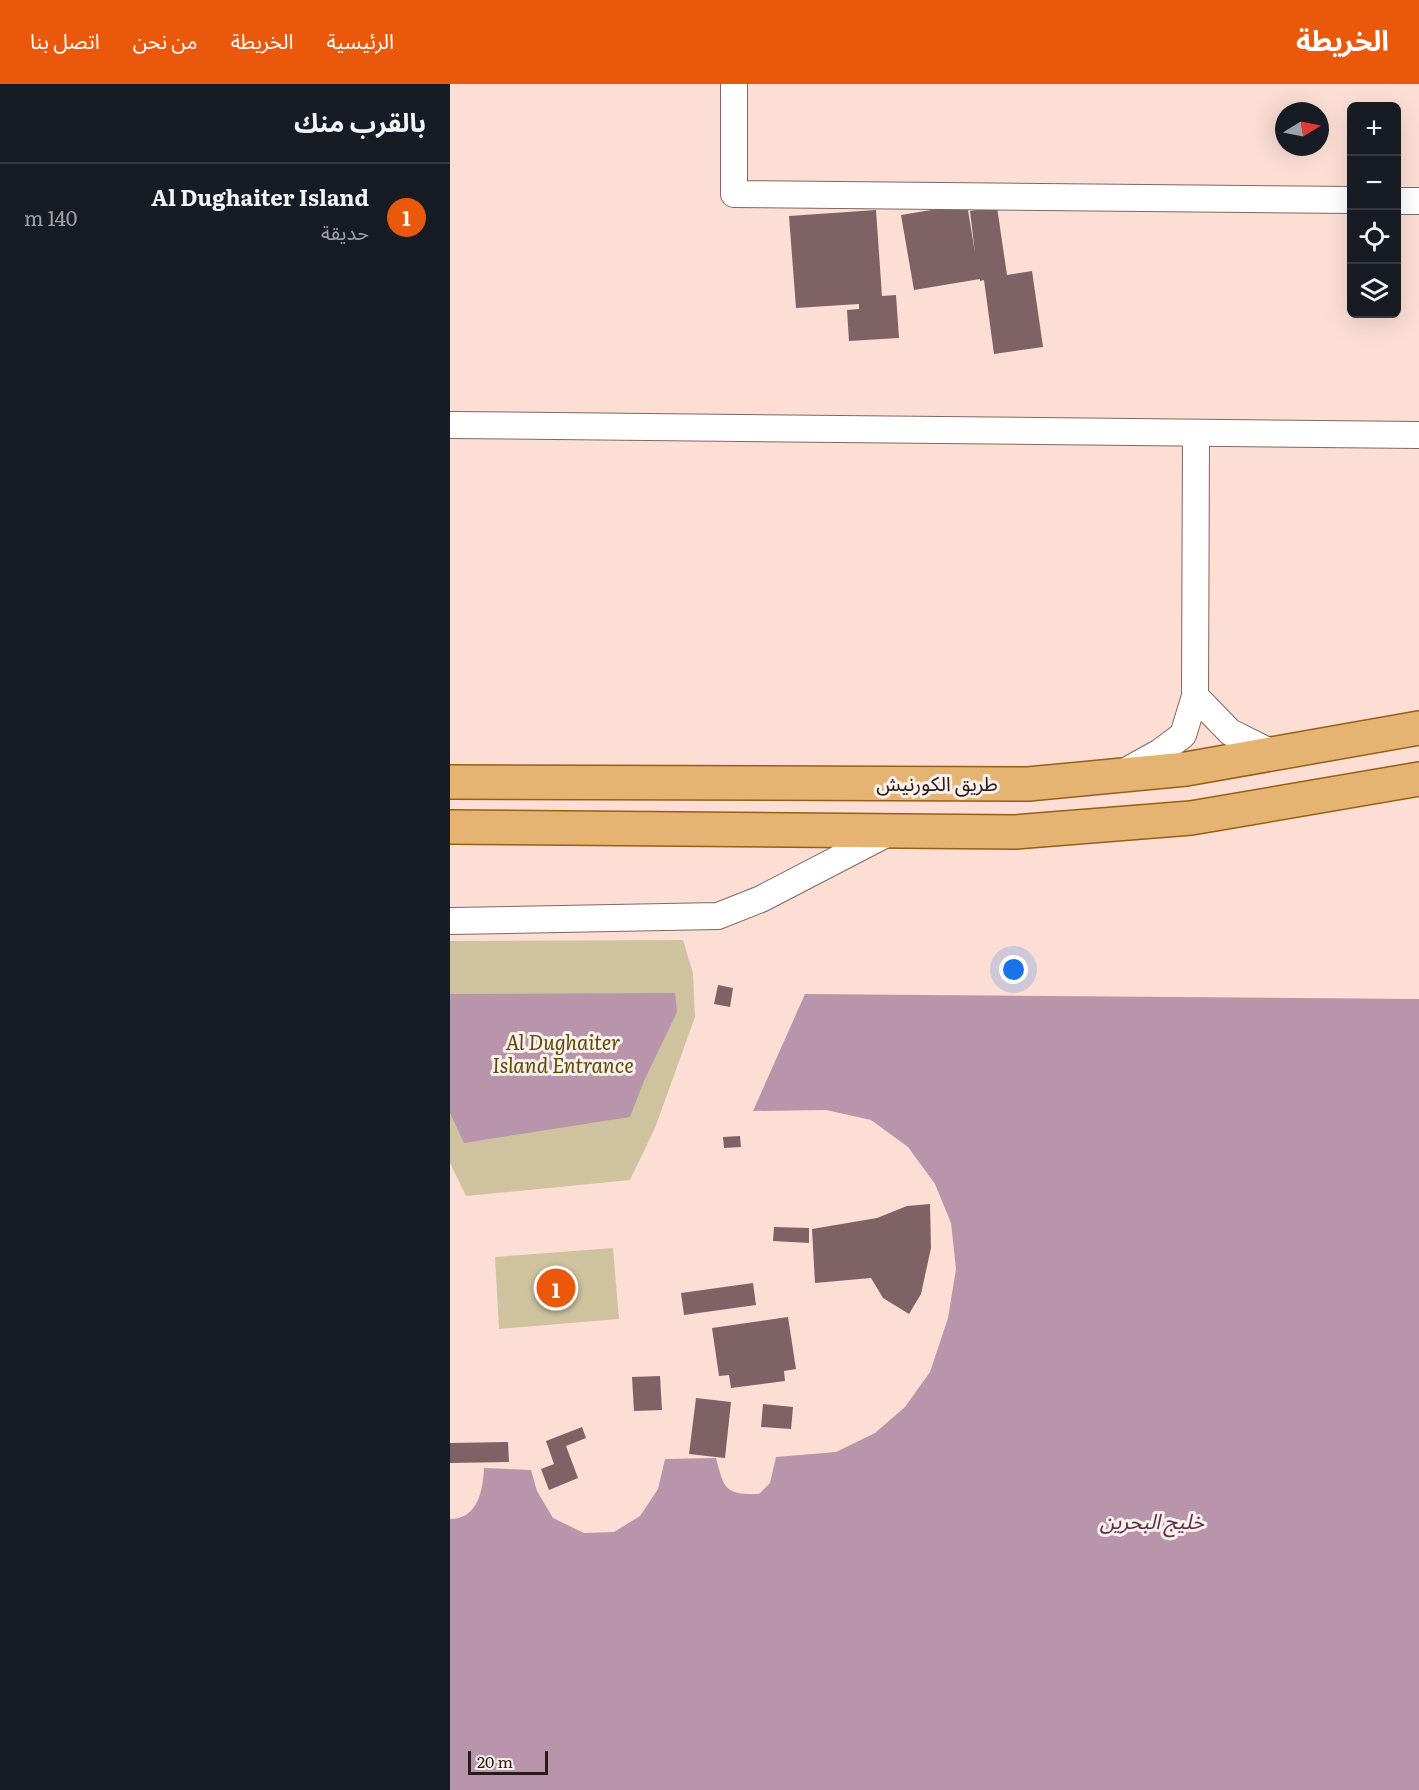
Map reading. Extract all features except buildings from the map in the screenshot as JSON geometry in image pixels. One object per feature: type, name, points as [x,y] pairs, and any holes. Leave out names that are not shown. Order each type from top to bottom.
[{"type":"main road","name":"طريق الكورنيش","points":[[450,782],[1028,784],[1186,769],[1419,728]]},
{"type":"main road","points":[[450,827],[1015,832],[1191,818],[1419,779]]},
{"type":"street","points":[[734,84],[734,194],[1347,200]]},
{"type":"street","points":[[1401,201],[1419,201]]},
{"type":"street","points":[[450,425],[1419,435]]},
{"type":"street","points":[[1118,776],[1160,753],[1183,735],[1195,696],[1196,433]]},
{"type":"street","points":[[1195,696],[1230,732],[1274,754]]},
{"type":"street","points":[[450,921],[718,916],[761,900],[893,831]]},
{"type":"green space","name":"Al Dughaiter Island Entrance","points":[[683,940],[693,973],[695,1017],[655,1128],[630,1180],[466,1196],[450,1163],[450,941]]},
{"type":"green space","points":[[613,1248],[619,1319],[499,1329],[495,1257]]},
{"type":"water","points":[[675,993],[677,1012],[644,1081],[630,1117],[464,1143],[450,1113],[450,994]]},
{"type":"water","name":"خليج البحرين","points":[[805,994],[1419,999],[1419,1790],[450,1790],[450,1519],[459,1518],[473,1509],[480,1494],[484,1468],[531,1470],[537,1491],[553,1518],[584,1533],[614,1532],[640,1516],[658,1489],[665,1459],[716,1458],[721,1477],[728,1488],[739,1493],[759,1494],[770,1483],[776,1457],[836,1452],[875,1433],[905,1407],[930,1372],[948,1318],[956,1269],[951,1223],[935,1184],[908,1147],[871,1120],[826,1110],[753,1111]]},
{"type":"place","name":"Al Dughaiter Island","points":[[556,1288]]}]
